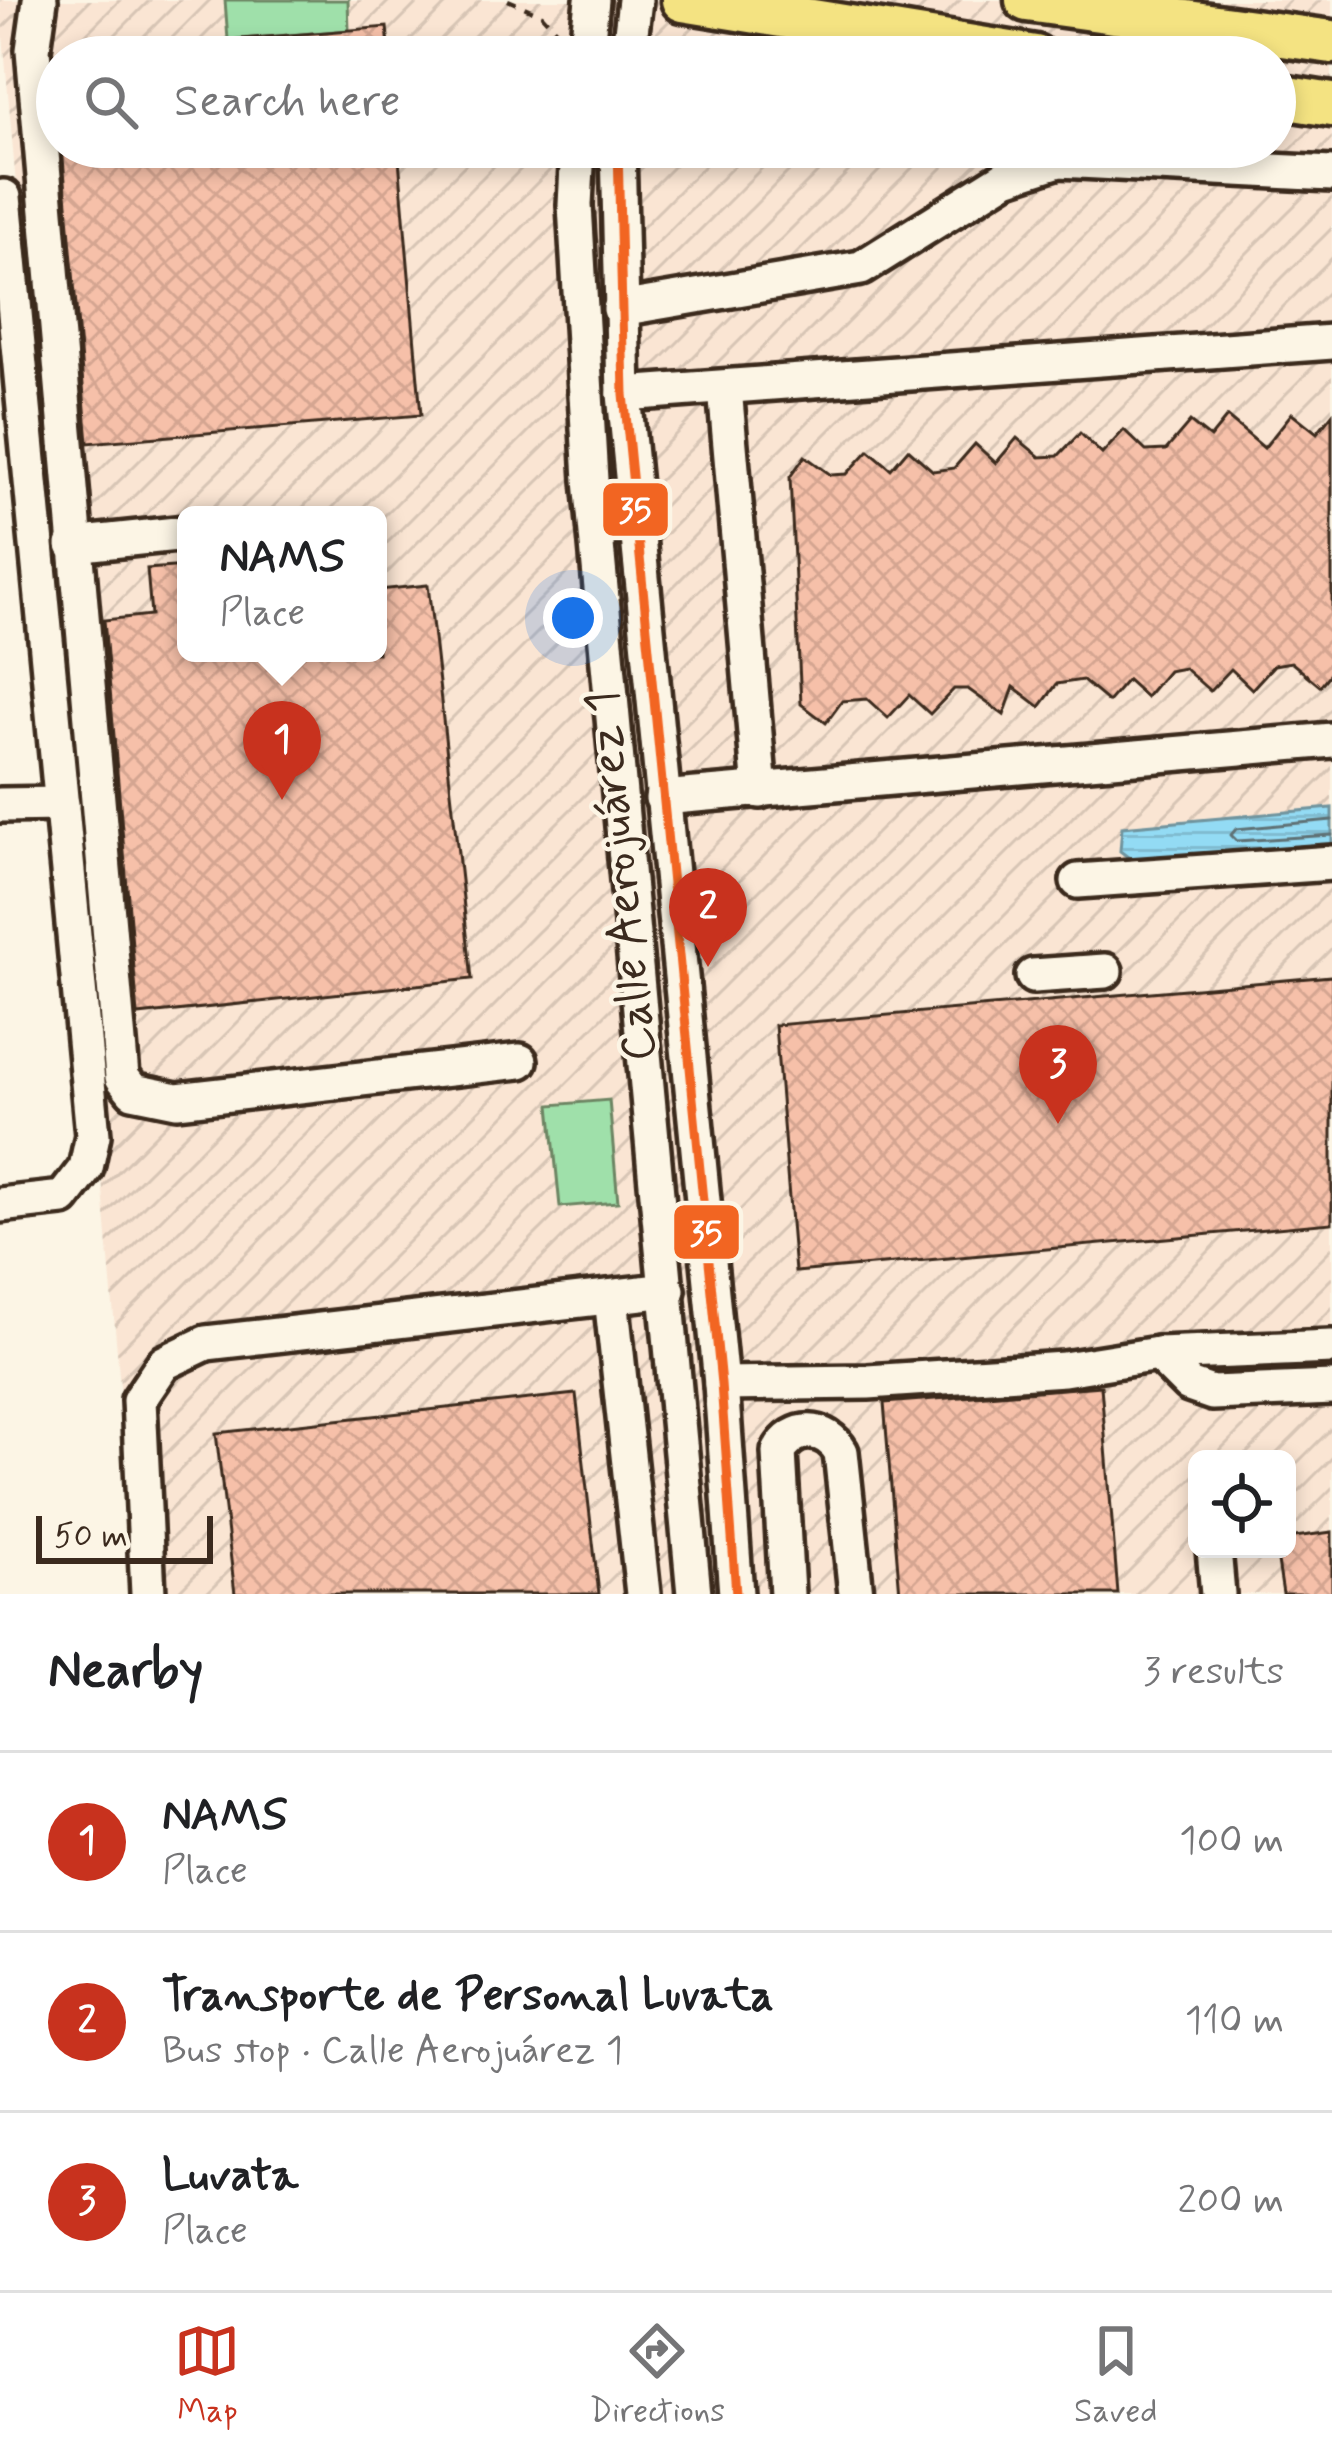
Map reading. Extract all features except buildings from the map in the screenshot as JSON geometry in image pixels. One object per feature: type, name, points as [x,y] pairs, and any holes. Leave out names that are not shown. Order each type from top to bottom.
[{"type":"main road","points":[[683,0],[905,36]]},
{"type":"main road","points":[[1041,1],[1289,36]]},
{"type":"main road","points":[[1296,37],[1332,42]]},
{"type":"main road","points":[[1296,99],[1332,105]]},
{"type":"street","points":[[36,87],[33,50],[40,0]]},
{"type":"street","points":[[578,36],[592,0]]},
{"type":"street","points":[[631,36],[635,0]]},
{"type":"street","points":[[43,168],[118,1061],[133,1091],[177,1100],[520,1061]]},
{"type":"street","name":"Calle Aerojuárez 1","points":[[577,168],[591,480],[694,1594]]},
{"type":"street","name":"Calle Aerojuárez 1","points":[[618,168],[624,394],[721,1384],[736,1594]]},
{"type":"street","points":[[620,309],[862,268],[1006,177],[1034,168]]},
{"type":"street","points":[[1215,168],[1332,174]]},
{"type":"street","points":[[0,1205],[42,1204],[63,1198],[79,1180],[93,1135],[62,804],[15,469],[4,197]]},
{"type":"street","points":[[624,394],[1332,342]]},
{"type":"street","points":[[725,388],[733,526],[760,791]]},
{"type":"street","points":[[73,545],[177,533]]},
{"type":"street","points":[[662,798],[1332,740]]},
{"type":"street","points":[[0,805],[62,804]]},
{"type":"street","points":[[1078,880],[1332,863]]},
{"type":"street","points":[[1033,976],[1105,971]]},
{"type":"street","points":[[148,1594],[138,1416],[148,1380],[164,1363],[206,1343],[668,1290]]},
{"type":"street","points":[[611,1297],[643,1594]]},
{"type":"street","points":[[721,1384],[784,1386],[1064,1369],[1158,1354],[1332,1347]]},
{"type":"street","points":[[1158,1354],[1189,1385],[1212,1393],[1332,1388]]},
{"type":"street","points":[[788,1594],[779,1452],[790,1437],[808,1431],[831,1438],[841,1452],[856,1594]]},
{"type":"street","points":[[1215,1558],[1218,1594]]},
{"type":"path","points":[[508,0],[542,15],[562,36]]},
{"type":"shaded area","points":[[0,0],[1332,0],[1332,1594],[138,1594]]},
{"type":"green space","points":[[225,0],[348,0],[349,30],[228,36]]},
{"type":"green space","points":[[609,1100],[618,1202],[560,1207],[550,1105]]},
{"type":"water","points":[[1332,808],[1332,847],[1132,860],[1120,851],[1122,827]]},
{"type":"transit line","name":"35","points":[[619,168],[624,394],[721,1384],[736,1594]]},
{"type":"place","name":"NAMS","points":[[282,800]]},
{"type":"place","name":"Transporte de Personal Luvata","points":[[708,967]]},
{"type":"place","name":"Luvata","points":[[1058,1124]]}]
